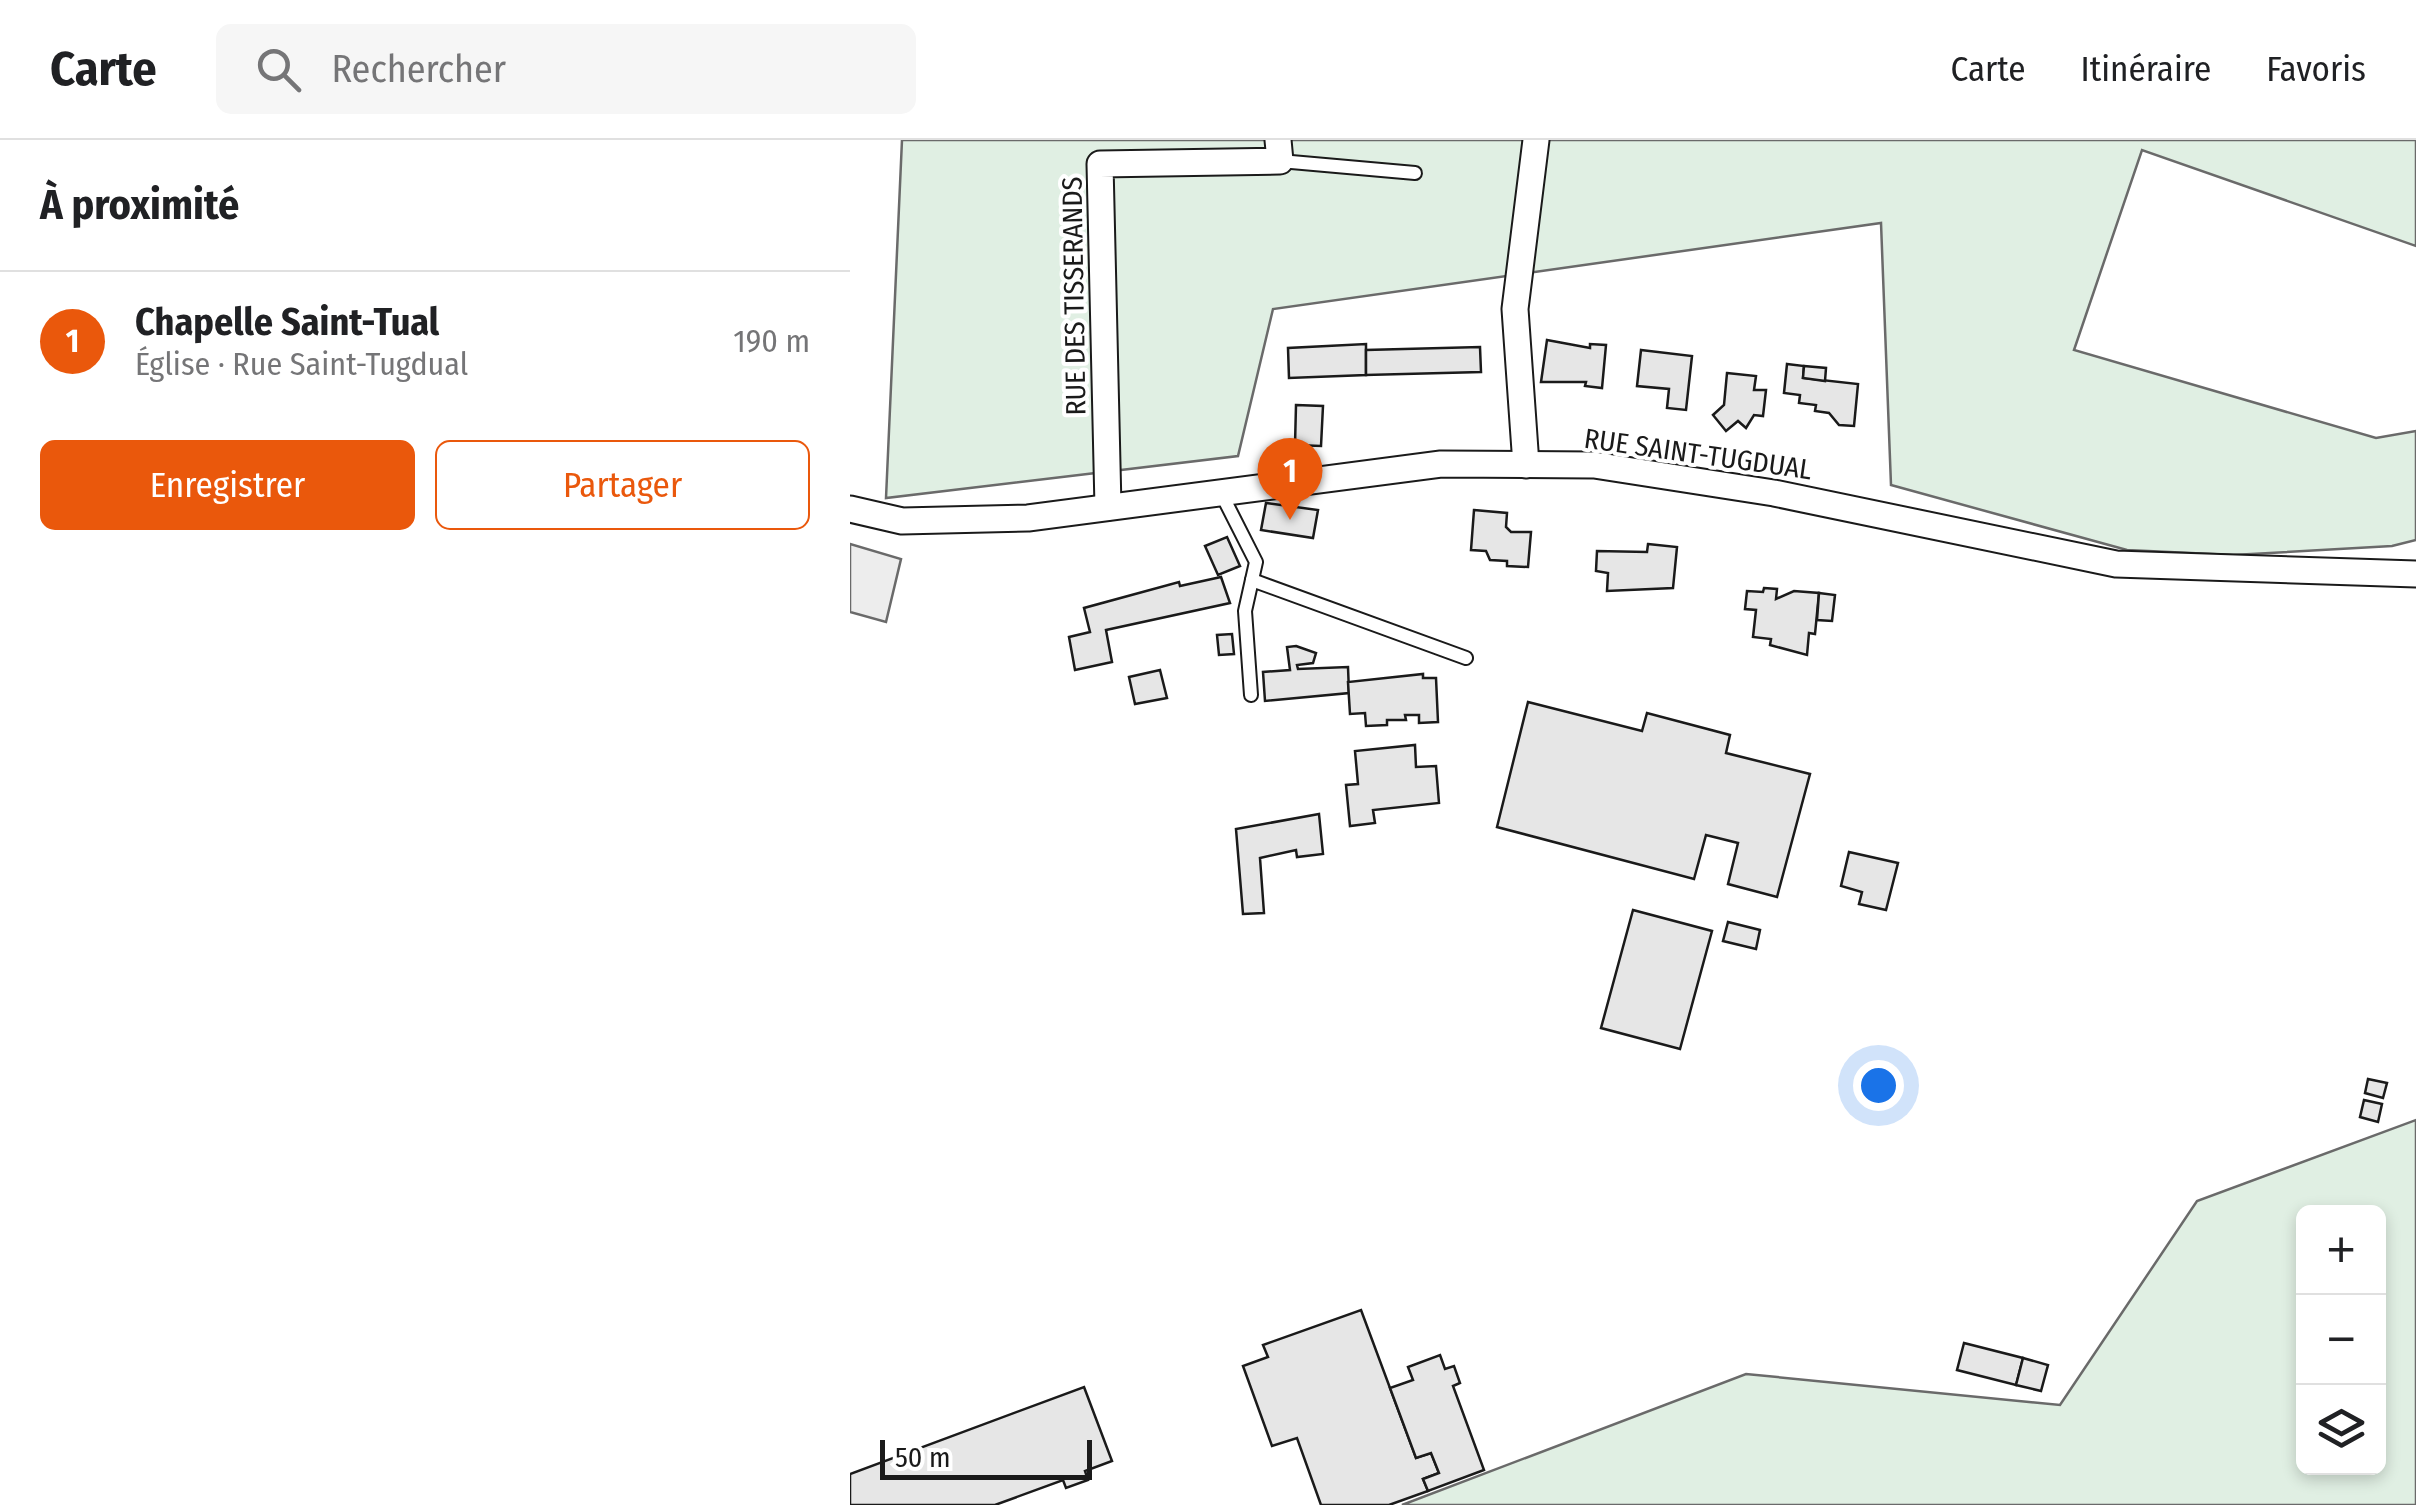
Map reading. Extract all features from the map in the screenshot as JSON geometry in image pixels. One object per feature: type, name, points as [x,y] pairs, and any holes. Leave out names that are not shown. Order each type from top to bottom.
[{"type":"street","points":[[1526,465],[1515,309],[1536,140]]},
{"type":"street","name":"RUE DES TISSERANDS","points":[[1108,508],[1100,164],[1279,150]]},
{"type":"street","name":"RUE SAINT-TUGDUAL","points":[[850,508],[902,521],[1028,518],[1441,464],[1594,466],[1774,493],[2116,564],[2416,574]]},
{"type":"lane","points":[[1279,150],[1415,173]]},
{"type":"lane","points":[[1221,493],[1256,562],[1245,610],[1252,695]]},
{"type":"lane","points":[[1252,580],[1466,658]]},
{"type":"green space","points":[[902,140],[2416,140],[2416,246],[2142,150],[2074,350],[2376,438],[2416,431],[2416,540],[2392,546],[2233,555],[2127,550],[1891,485],[1881,223],[1273,309],[1238,456],[886,498]]},
{"type":"green space","points":[[2416,1120],[2416,1505],[1402,1505],[1746,1374],[2060,1405],[2197,1201]]},
{"type":"shaded area","points":[[850,544],[901,559],[886,622],[850,612]]},
{"type":"building","points":[[1547,340],[1590,348],[1590,344],[1606,345],[1602,388],[1585,386],[1586,382],[1541,382]]},
{"type":"building","points":[[1366,344],[1366,375],[1289,378],[1288,348]]},
{"type":"building","points":[[1480,347],[1481,372],[1366,375],[1366,350]]},
{"type":"building","points":[[1641,350],[1692,356],[1686,410],[1667,408],[1669,389],[1637,386]]},
{"type":"building","points":[[1787,364],[1804,366],[1803,378],[1858,384],[1854,426],[1839,425],[1829,413],[1815,411],[1816,405],[1799,403],[1800,395],[1784,393]]},
{"type":"building","points":[[1804,366],[1826,368],[1825,381],[1803,378]]},
{"type":"building","points":[[1727,373],[1756,376],[1754,390],[1766,390],[1763,416],[1754,415],[1746,428],[1738,421],[1726,431],[1713,415],[1724,405]]},
{"type":"building","points":[[1296,405],[1323,406],[1321,446],[1295,445]]},
{"type":"building","points":[[1266,503],[1318,510],[1313,538],[1261,530]]},
{"type":"building","points":[[1474,510],[1507,513],[1506,527],[1511,532],[1531,532],[1528,567],[1507,566],[1507,561],[1490,560],[1486,551],[1471,550]]},
{"type":"building","points":[[1227,537],[1240,566],[1218,575],[1205,546]]},
{"type":"building","points":[[1648,544],[1677,547],[1673,588],[1607,591],[1608,573],[1596,571],[1597,551],[1647,552]]},
{"type":"building","points":[[1221,577],[1230,603],[1106,630],[1112,662],[1075,670],[1069,637],[1090,632],[1084,608],[1179,582],[1180,586]]},
{"type":"building","points":[[1764,588],[1777,589],[1776,599],[1794,591],[1819,593],[1815,634],[1809,633],[1807,655],[1770,645],[1771,639],[1753,637],[1756,610],[1745,609],[1747,591],[1763,592]]},
{"type":"building","points":[[1819,593],[1835,595],[1832,621],[1817,620]]},
{"type":"building","points":[[1232,634],[1234,654],[1219,655],[1217,635]]},
{"type":"building","points":[[1287,647],[1316,653],[1313,663],[1297,665],[1298,669],[1348,667],[1349,693],[1265,701],[1263,672],[1290,670]]},
{"type":"building","points":[[1160,670],[1167,698],[1135,704],[1129,677]]},
{"type":"building","points":[[1423,674],[1423,678],[1436,678],[1438,722],[1419,723],[1419,715],[1405,715],[1406,720],[1366,726],[1365,713],[1350,714],[1348,682]]},
{"type":"building","points":[[1528,702],[1642,731],[1647,713],[1730,735],[1726,753],[1810,774],[1777,897],[1728,884],[1738,843],[1706,835],[1694,879],[1497,827]]},
{"type":"building","points":[[1415,745],[1416,767],[1436,766],[1439,803],[1373,810],[1375,823],[1350,826],[1346,785],[1358,784],[1355,751]]},
{"type":"building","points":[[1319,814],[1323,854],[1297,857],[1296,850],[1260,858],[1264,913],[1243,914],[1236,829]]},
{"type":"building","points":[[1849,852],[1898,863],[1886,910],[1859,904],[1862,892],[1841,886]]},
{"type":"building","points":[[1633,910],[1712,931],[1680,1049],[1601,1028]]},
{"type":"building","points":[[1728,922],[1760,930],[1756,949],[1723,941]]},
{"type":"building","points":[[2368,1079],[2387,1083],[2383,1098],[2365,1093]]},
{"type":"building","points":[[2364,1100],[2382,1104],[2378,1122],[2360,1117]]},
{"type":"building","points":[[1361,1310],[1416,1458],[1431,1453],[1439,1473],[1423,1479],[1428,1491],[1389,1505],[1321,1505],[1297,1438],[1272,1446],[1243,1366],[1268,1357],[1263,1345]]},
{"type":"building","points":[[1964,1343],[2023,1358],[2016,1385],[1957,1370]]},
{"type":"building","points":[[1440,1355],[1445,1369],[1454,1366],[1460,1383],[1453,1386],[1484,1470],[1428,1491],[1423,1479],[1439,1473],[1431,1453],[1416,1458],[1390,1388],[1413,1380],[1408,1367]]},
{"type":"building","points":[[2023,1358],[2048,1365],[2041,1391],[2016,1385]]},
{"type":"building","points":[[1084,1387],[1112,1461],[1085,1471],[1088,1480],[1066,1488],[1063,1480],[995,1505],[850,1505],[850,1474]]},
{"type":"place","name":"Chapelle Saint-Tual","points":[[1290,520]]}]
